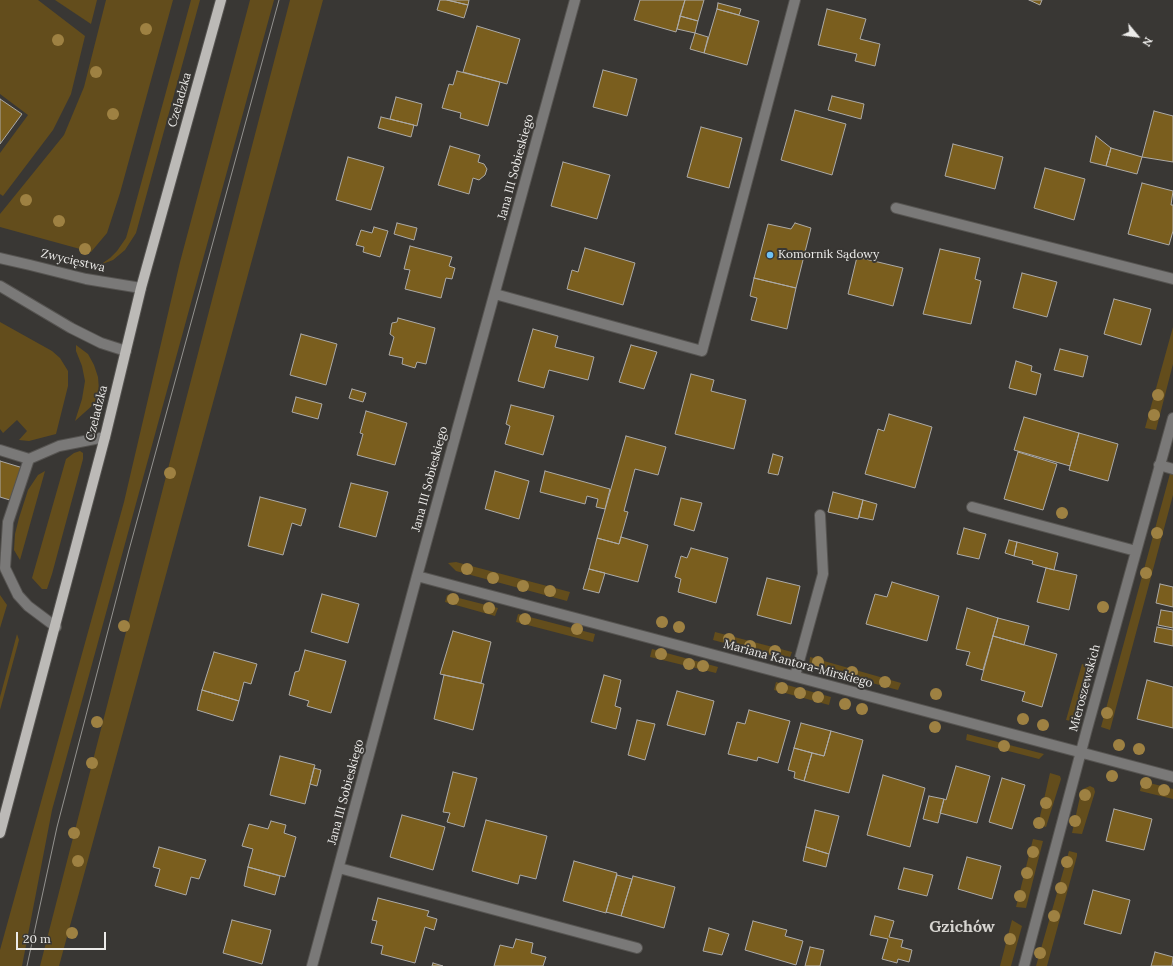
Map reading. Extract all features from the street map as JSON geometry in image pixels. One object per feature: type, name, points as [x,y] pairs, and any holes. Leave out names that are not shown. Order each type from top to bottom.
[{"type":"main road","name":"Czeladzka","points":[[0,834],[56,627],[105,437],[141,288],[221,0]]},
{"type":"street","name":"Jana III Sobieskiego","points":[[312,966],[575,0]]},
{"type":"street","points":[[495,294],[702,351],[795,0]]},
{"type":"street","points":[[896,208],[1173,279]]},
{"type":"street","name":"Zwycięstwa","points":[[0,258],[30,264],[86,279],[141,288]]},
{"type":"street","points":[[0,286],[71,328],[101,343],[126,352]]},
{"type":"street","name":"Mieroszewskich","points":[[1024,966],[1173,418]]},
{"type":"street","points":[[0,450],[29,459],[59,446],[105,437]]},
{"type":"street","points":[[29,459],[4,521],[5,568],[18,595],[28,606],[56,627]]},
{"type":"street","points":[[1159,465],[1173,469]]},
{"type":"street","points":[[972,507],[1136,551]]},
{"type":"street","points":[[795,676],[822,574],[820,515]]},
{"type":"street","name":"Mariana Kantora-Mirskiego","points":[[417,576],[1173,777]]},
{"type":"street","points":[[339,868],[636,948]]},
{"type":"shaded area","points":[[0,0],[38,0],[85,36],[71,94],[53,130],[3,196],[0,194],[0,153],[28,115],[0,94]]},
{"type":"shaded area","points":[[55,0],[97,0],[91,24]]},
{"type":"shaded area","points":[[106,0],[173,0],[120,193],[107,233],[91,252],[0,227],[0,214],[64,135],[84,87]]},
{"type":"shaded area","points":[[191,0],[200,0],[136,233],[125,250],[113,260],[100,265],[117,251],[126,238]]},
{"type":"shaded area","points":[[250,0],[274,0],[52,810],[22,966],[0,966],[0,950],[124,502],[180,262]]},
{"type":"shaded area","points":[[290,0],[323,0],[59,966],[40,966],[170,461]]},
{"type":"shaded area","points":[[0,322],[52,351],[60,358],[68,371],[68,386],[56,434],[29,441],[19,440],[27,431],[17,420],[3,433],[0,429]]},
{"type":"shaded area","points":[[1173,327],[1173,364],[1156,430],[1145,428]]},
{"type":"shaded area","points":[[76,345],[88,354],[94,365],[98,377],[99,390],[94,404],[75,421],[82,399],[85,381],[82,366],[76,351]]},
{"type":"shaded area","points":[[80,451],[83,453],[83,459],[52,574],[47,589],[42,589],[32,578],[66,459],[74,453]]},
{"type":"shaded area","points":[[1171,470],[1173,472],[1173,495],[1110,730],[1101,727]]},
{"type":"shaded area","points":[[45,471],[20,560],[14,550],[15,534],[19,518],[28,490],[38,475]]},
{"type":"shaded area","points":[[456,562],[570,592],[567,601],[456,571],[448,563]]},
{"type":"shaded area","points":[[0,595],[7,605],[0,628]]},
{"type":"shaded area","points":[[447,595],[498,608],[495,616],[445,602]]},
{"type":"shaded area","points":[[518,614],[595,634],[593,642],[516,622]]},
{"type":"shaded area","points":[[715,632],[792,652],[789,660],[713,640]]},
{"type":"shaded area","points":[[17,634],[19,640],[0,710],[0,697]]},
{"type":"shaded area","points":[[652,649],[718,667],[716,673],[650,657]]},
{"type":"shaded area","points":[[810,657],[901,683],[898,690],[809,666]]},
{"type":"shaded area","points":[[1082,664],[1092,667],[1080,716],[1076,722],[1066,720]]},
{"type":"shaded area","points":[[776,682],[831,697],[829,705],[774,690]]},
{"type":"shaded area","points":[[967,734],[1044,754],[1039,759],[966,740]]},
{"type":"shaded area","points":[[1050,773],[1060,776],[1061,779],[1046,827],[1038,825]]},
{"type":"shaded area","points":[[1142,781],[1173,789],[1173,799],[1140,791]]},
{"type":"shaded area","points":[[1090,786],[1094,788],[1095,792],[1082,834],[1072,833],[1081,792],[1083,789]]},
{"type":"shaded area","points":[[1033,839],[1043,841],[1026,908],[1016,907]]},
{"type":"shaded area","points":[[1069,851],[1077,853],[1077,856],[1047,966],[1036,966]]},
{"type":"shaded area","points":[[1012,920],[1022,926],[1011,966],[1000,966]]},
{"type":"building","points":[[440,0],[447,0],[468,5],[464,18],[437,10]]},
{"type":"building","points":[[447,0],[469,0],[468,5]]},
{"type":"building","points":[[640,0],[685,0],[676,32],[634,20]]},
{"type":"building","points":[[685,0],[704,0],[698,21],[680,16]]},
{"type":"building","points":[[1029,0],[1042,0],[1040,5]]},
{"type":"building","points":[[718,3],[741,9],[739,15],[717,9]]},
{"type":"building","points":[[717,9],[759,21],[747,65],[704,53]]},
{"type":"building","points":[[827,9],[866,19],[860,39],[880,44],[875,66],[855,61],[857,54],[818,45]]},
{"type":"building","points":[[680,16],[698,21],[695,33],[677,29]]},
{"type":"building","points":[[477,26],[520,39],[507,84],[463,72]]},
{"type":"building","points":[[695,33],[708,37],[704,53],[690,49]]},
{"type":"building","points":[[603,70],[637,79],[627,116],[593,107]]},
{"type":"building","points":[[457,71],[500,82],[488,126],[460,118],[461,113],[442,108],[449,84],[453,85]]},
{"type":"building","points":[[832,96],[864,104],[861,119],[828,110]]},
{"type":"building","points":[[396,97],[422,104],[417,126],[390,119]]},
{"type":"building","points":[[0,99],[22,114],[0,144]]},
{"type":"building","points":[[795,110],[846,124],[832,175],[781,160]]},
{"type":"building","points":[[1154,111],[1173,116],[1173,162],[1142,157]]},
{"type":"building","points":[[381,117],[414,125],[411,137],[378,128]]},
{"type":"building","points":[[701,127],[742,138],[729,188],[687,177]]},
{"type":"building","points":[[1096,136],[1111,148],[1106,166],[1090,162]]},
{"type":"building","points":[[953,144],[1003,157],[995,189],[945,176]]},
{"type":"building","points":[[450,146],[480,155],[478,162],[484,164],[487,169],[485,175],[479,180],[473,178],[469,194],[438,185]]},
{"type":"building","points":[[1111,148],[1142,157],[1137,174],[1106,166]]},
{"type":"building","points":[[348,157],[384,167],[371,210],[336,200]]},
{"type":"building","points":[[563,162],[610,175],[597,219],[551,206]]},
{"type":"building","points":[[1045,168],[1085,179],[1074,220],[1034,208]]},
{"type":"building","points":[[1142,183],[1173,191],[1171,205],[1173,205],[1173,231],[1169,245],[1128,234]]},
{"type":"building","points":[[397,223],[417,228],[414,240],[394,234]]},
{"type":"building","points":[[795,223],[811,228],[796,288],[754,278],[768,224],[791,229]]},
{"type":"building","points":[[374,227],[388,231],[380,257],[363,252],[364,247],[356,245],[361,230],[372,233]]},
{"type":"building","points":[[410,246],[452,257],[449,266],[455,268],[452,279],[446,278],[441,298],[405,289],[410,270],[404,269]]},
{"type":"building","points":[[585,248],[635,263],[623,305],[567,289],[572,270],[578,272]]},
{"type":"building","points":[[940,249],[980,258],[975,279],[981,281],[971,324],[923,314]]},
{"type":"building","points":[[857,257],[903,268],[893,306],[848,294]]},
{"type":"building","points":[[1022,273],[1057,282],[1047,317],[1013,308]]},
{"type":"building","points":[[754,278],[796,288],[787,329],[751,320],[757,298],[750,296]]},
{"type":"building","points":[[1114,299],[1151,309],[1141,345],[1104,334]]},
{"type":"building","points":[[398,318],[435,328],[426,364],[417,362],[415,368],[402,364],[403,358],[389,355],[394,337],[390,334],[392,323],[397,322]]},
{"type":"building","points":[[533,329],[558,336],[555,347],[594,357],[588,380],[549,370],[544,388],[518,381]]},
{"type":"building","points":[[301,334],[337,344],[326,385],[290,375]]},
{"type":"building","points":[[631,345],[657,352],[644,389],[619,382]]},
{"type":"building","points":[[1060,349],[1088,356],[1083,377],[1054,370]]},
{"type":"building","points":[[1016,361],[1032,366],[1031,371],[1041,374],[1036,395],[1009,388]]},
{"type":"building","points":[[691,374],[714,380],[711,391],[746,400],[734,449],[675,434]]},
{"type":"building","points":[[352,389],[366,393],[363,402],[349,398]]},
{"type":"building","points":[[296,397],[322,404],[318,419],[292,412]]},
{"type":"building","points":[[511,405],[554,416],[543,455],[505,444],[510,426],[506,424]]},
{"type":"building","points":[[366,411],[407,423],[395,465],[357,455],[363,434],[360,433]]},
{"type":"building","points":[[889,414],[932,427],[915,488],[865,474],[878,429],[884,431]]},
{"type":"building","points":[[1024,417],[1079,433],[1070,466],[1014,450]]},
{"type":"building","points":[[1079,433],[1118,444],[1108,481],[1069,470]]},
{"type":"building","points":[[626,436],[666,447],[658,475],[635,469],[624,511],[628,512],[619,544],[597,538]]},
{"type":"building","points":[[1018,452],[1057,464],[1043,510],[1004,499]]},
{"type":"building","points":[[773,454],[783,457],[778,475],[768,473]]},
{"type":"building","points":[[0,461],[23,468],[13,501],[0,497]]},
{"type":"building","points":[[495,471],[529,481],[519,519],[485,509]]},
{"type":"building","points":[[545,471],[610,489],[605,509],[596,507],[598,499],[587,496],[585,504],[540,492]]},
{"type":"building","points":[[351,483],[388,492],[376,537],[339,527]]},
{"type":"building","points":[[833,492],[863,500],[858,519],[828,512]]},
{"type":"building","points":[[260,497],[306,509],[301,526],[292,523],[283,555],[248,546]]},
{"type":"building","points":[[681,498],[702,503],[694,531],[674,525]]},
{"type":"building","points":[[863,500],[877,504],[873,520],[859,517]]},
{"type":"building","points":[[964,528],[986,534],[979,559],[957,554]]},
{"type":"building","points":[[621,537],[648,545],[638,582],[589,569],[597,538],[619,544]]},
{"type":"building","points":[[1009,540],[1017,542],[1014,556],[1005,553]]},
{"type":"building","points":[[1017,542],[1058,553],[1054,570],[1032,564],[1033,561],[1014,556]]},
{"type":"building","points":[[691,548],[728,558],[716,603],[678,592],[681,579],[675,577],[681,556],[687,558]]},
{"type":"building","points":[[1046,568],[1077,575],[1069,610],[1037,602]]},
{"type":"building","points":[[589,569],[605,573],[599,593],[583,589]]},
{"type":"building","points":[[767,578],[800,586],[791,624],[757,615]]},
{"type":"building","points":[[892,582],[939,596],[927,641],[866,624],[875,594],[887,597]]},
{"type":"building","points":[[1160,584],[1173,587],[1173,607],[1156,603]]},
{"type":"building","points":[[322,594],[359,604],[348,643],[311,632]]},
{"type":"building","points":[[967,608],[998,618],[983,670],[966,665],[970,652],[956,649]]},
{"type":"building","points":[[1161,610],[1173,612],[1173,628],[1158,625]]},
{"type":"building","points":[[998,618],[1029,626],[1024,645],[993,636]]},
{"type":"building","points":[[1157,627],[1173,630],[1173,646],[1154,642]]},
{"type":"building","points":[[453,631],[491,642],[481,683],[440,674]]},
{"type":"building","points":[[993,636],[1057,654],[1042,707],[1022,701],[1025,692],[981,680]]},
{"type":"building","points":[[305,650],[346,661],[331,713],[307,706],[309,701],[289,695],[295,672],[299,671]]},
{"type":"building","points":[[214,652],[257,664],[251,684],[244,682],[239,701],[202,690]]},
{"type":"building","points":[[444,675],[484,684],[473,730],[434,719]]},
{"type":"building","points":[[604,675],[621,680],[615,706],[621,708],[616,729],[591,722]]},
{"type":"building","points":[[1147,680],[1173,687],[1173,728],[1137,719]]},
{"type":"building","points":[[202,690],[239,701],[233,721],[197,710]]},
{"type":"building","points":[[677,691],[714,701],[705,735],[667,725]]},
{"type":"building","points":[[749,710],[790,721],[778,763],[758,757],[757,761],[728,754],[737,722],[745,724]]},
{"type":"building","points":[[637,720],[655,724],[645,760],[628,755]]},
{"type":"building","points":[[801,723],[831,731],[824,756],[794,748]]},
{"type":"building","points":[[831,731],[863,740],[849,793],[804,781],[812,753],[824,756]]},
{"type":"building","points":[[794,748],[812,753],[804,781],[794,778],[795,772],[788,770]]},
{"type":"building","points":[[280,756],[315,765],[305,804],[270,795]]},
{"type":"building","points":[[956,766],[990,776],[977,823],[940,813],[944,799],[946,800]]},
{"type":"building","points":[[314,768],[321,770],[317,786],[310,784]]},
{"type":"building","points":[[453,772],[477,778],[464,827],[447,822],[450,813],[443,812]]},
{"type":"building","points":[[883,775],[925,788],[910,847],[867,835]]},
{"type":"building","points":[[1002,778],[1025,785],[1012,829],[989,822]]},
{"type":"building","points":[[929,796],[944,799],[938,823],[923,819]]},
{"type":"building","points":[[1114,809],[1152,819],[1144,850],[1106,841]]},
{"type":"building","points":[[815,810],[839,816],[829,854],[806,847]]},
{"type":"building","points":[[402,815],[445,827],[433,870],[390,857]]},
{"type":"building","points":[[486,820],[547,836],[536,879],[520,875],[518,884],[472,871]]},
{"type":"building","points":[[271,821],[286,825],[284,833],[296,837],[285,877],[248,867],[253,849],[242,846],[249,824],[268,829]]},
{"type":"building","points":[[159,847],[206,860],[199,879],[191,877],[186,895],[155,886],[160,869],[153,867]]},
{"type":"building","points":[[806,847],[829,854],[826,867],[803,861]]},
{"type":"building","points":[[967,857],[1001,866],[992,899],[958,889]]},
{"type":"building","points":[[574,861],[617,873],[606,913],[563,901]]},
{"type":"building","points":[[248,867],[280,876],[275,895],[244,886]]},
{"type":"building","points":[[904,868],[933,875],[927,896],[898,889]]},
{"type":"building","points":[[617,875],[632,879],[621,916],[606,912]]},
{"type":"building","points":[[633,876],[675,887],[664,928],[621,916]]},
{"type":"building","points":[[1093,890],[1130,900],[1121,934],[1084,924]]},
{"type":"building","points":[[378,898],[429,911],[427,916],[437,919],[434,930],[425,927],[415,963],[381,954],[383,946],[371,943],[377,921],[372,920]]},
{"type":"building","points":[[875,916],[894,921],[889,937],[903,940],[901,947],[912,950],[909,962],[898,959],[897,963],[882,959],[888,939],[870,935]]},
{"type":"building","points":[[232,920],[271,930],[262,964],[223,953]]},
{"type":"building","points":[[753,921],[787,930],[785,936],[803,941],[796,965],[745,950]]},
{"type":"building","points":[[709,928],[729,934],[722,955],[703,951]]},
{"type":"building","points":[[516,939],[533,943],[531,953],[546,957],[543,966],[494,966],[500,945],[513,948]]},
{"type":"building","points":[[810,947],[824,950],[820,966],[805,966]]},
{"type":"building","points":[[1155,952],[1173,957],[1172,966],[1151,966]]},
{"type":"building","points":[[433,963],[443,966],[432,966]]},
{"type":"tram line","points":[[27,966],[57,827],[129,550],[279,0]]},
{"type":"place","name":"Komornik Sądowy","points":[[770,255]]},
{"type":"district","name":"Gzichów","points":[[962,927]]}]
